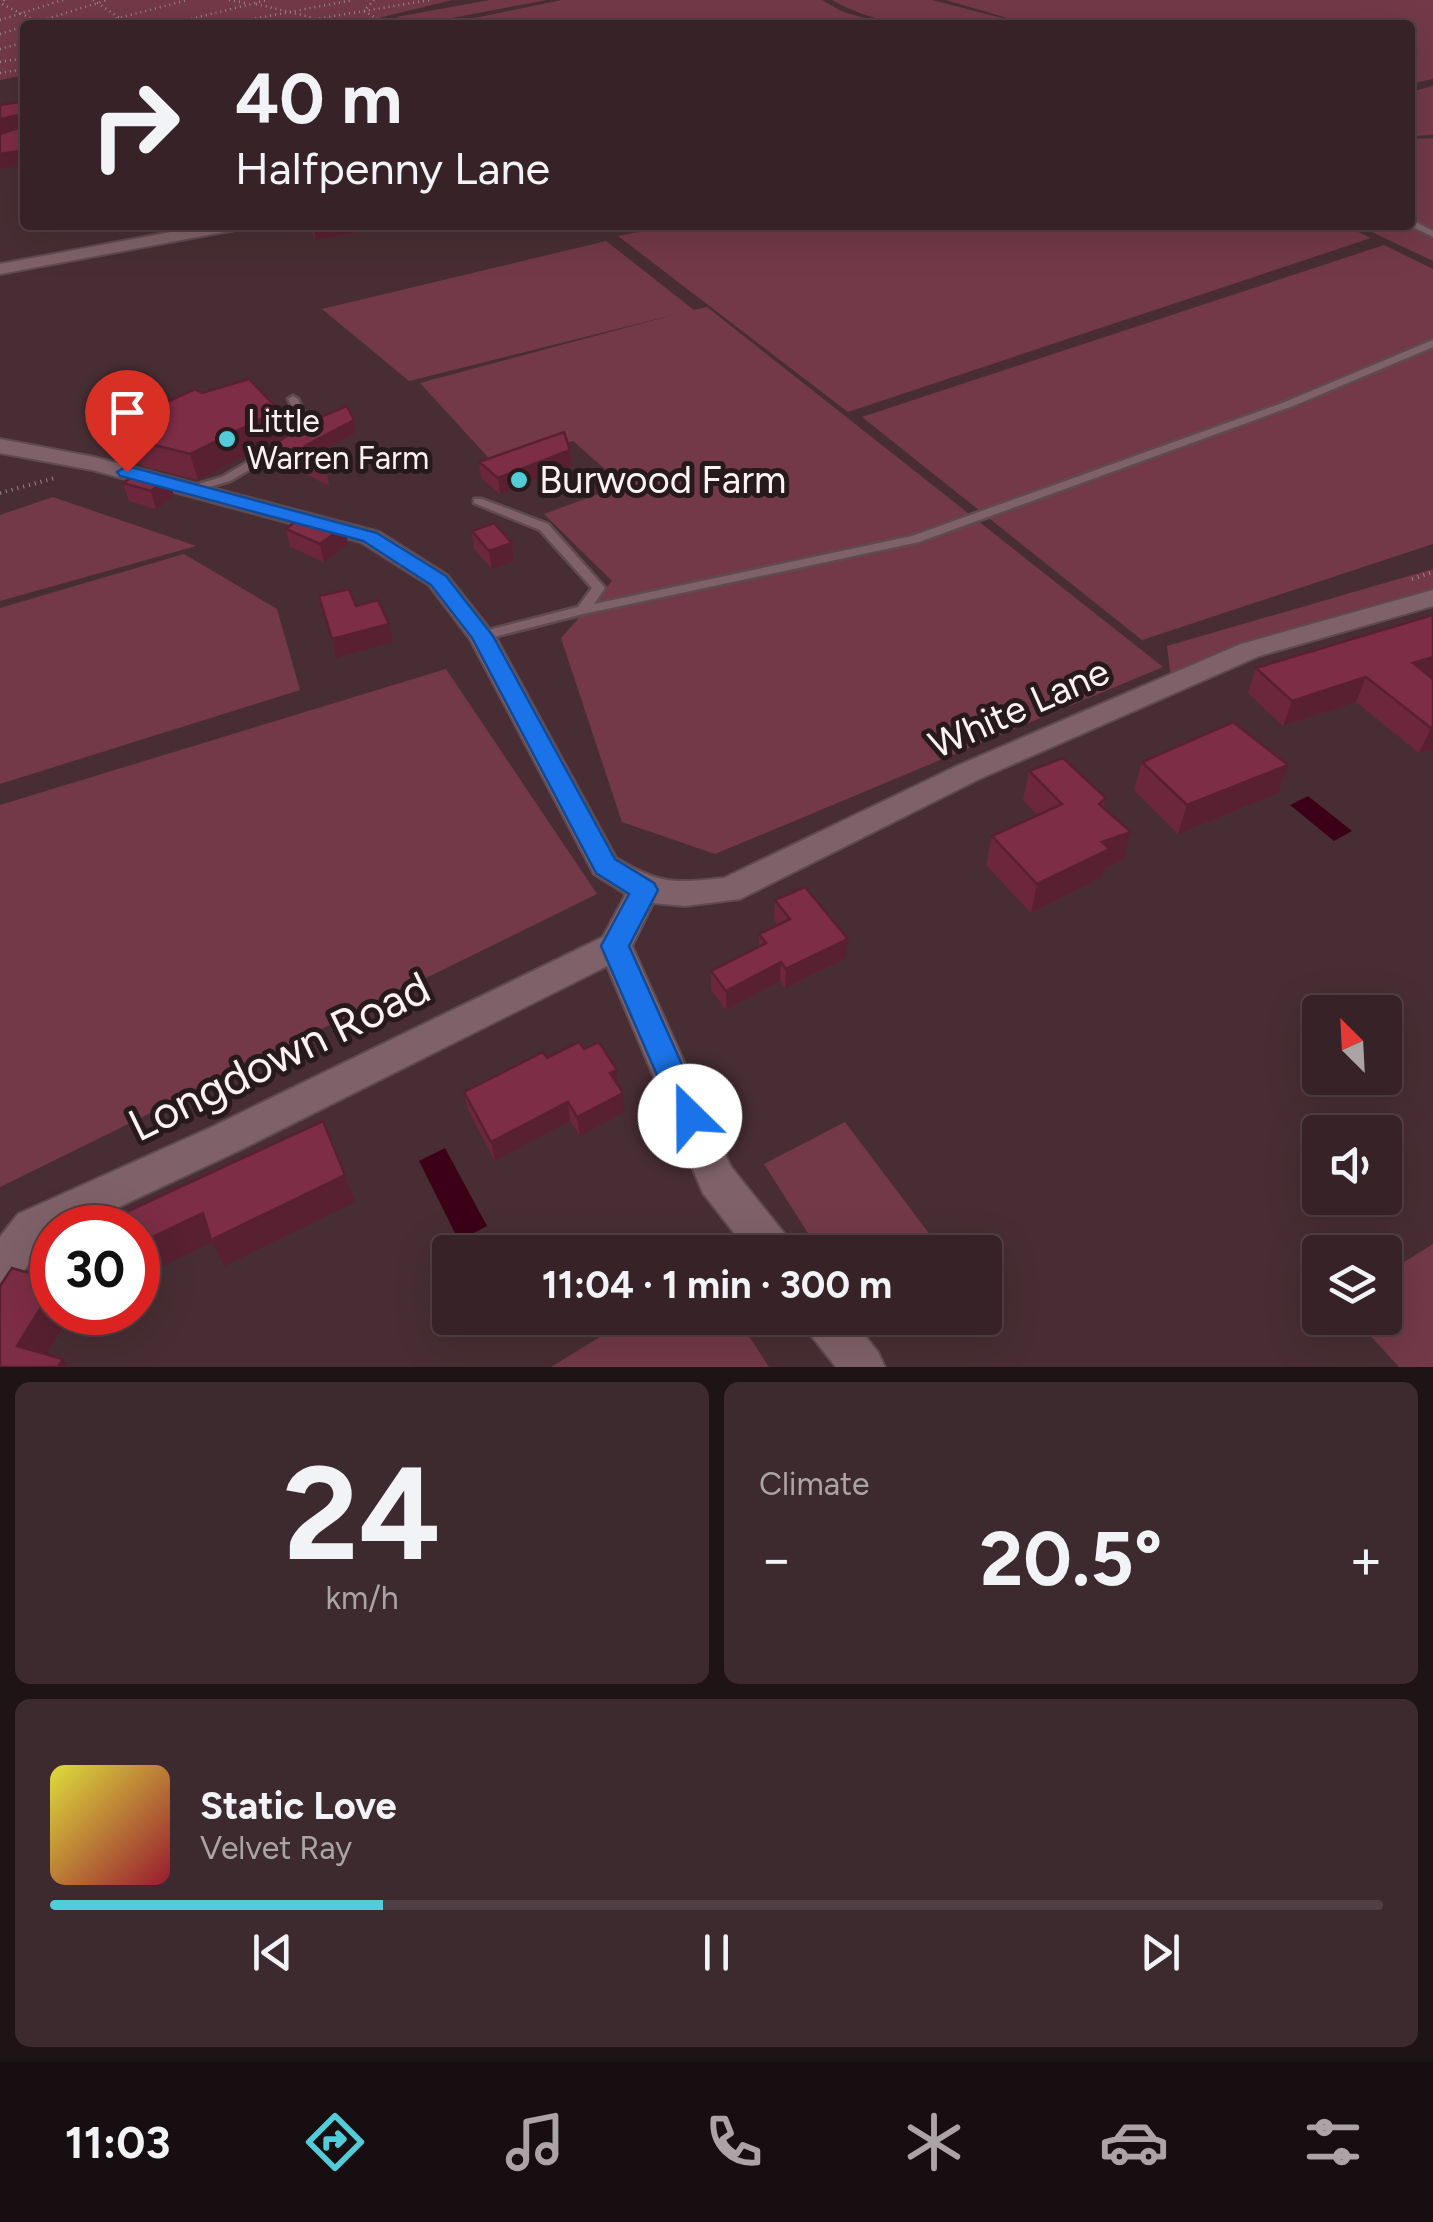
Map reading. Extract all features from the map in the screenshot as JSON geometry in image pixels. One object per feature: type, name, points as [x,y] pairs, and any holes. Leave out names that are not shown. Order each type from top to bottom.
[{"type":"street","points":[[0,269],[208,230]]},
{"type":"street","points":[[0,446],[192,488],[370,537],[438,580],[482,636],[605,866],[644,890],[615,946],[717,1180],[761,1235]]},
{"type":"street","name":"White Lane","points":[[644,890],[685,894],[729,890],[969,772],[1250,650],[1433,598]]},
{"type":"street","name":"Longdown Road","points":[[0,1270],[32,1227],[225,1140],[615,946]]},
{"type":"street","points":[[838,1335],[863,1367]]},
{"type":"lane","points":[[482,636],[583,610],[914,538],[1288,404],[1433,343]]},
{"type":"lane","points":[[192,488],[226,478],[300,436],[305,424],[293,399]]},
{"type":"lane","points":[[478,500],[544,527],[598,588],[583,610]]},
{"type":"path","points":[[4,0],[2,4],[33,20]]},
{"type":"path","points":[[0,20],[63,0]]},
{"type":"path","points":[[43,20],[106,0]]},
{"type":"path","points":[[111,20],[188,0]]},
{"type":"path","points":[[229,0],[316,18]]},
{"type":"path","points":[[186,20],[267,0]]},
{"type":"path","points":[[249,20],[353,0]]},
{"type":"path","points":[[364,11],[374,0]]},
{"type":"path","points":[[418,2],[424,0]]},
{"type":"path","points":[[306,20],[430,0]]},
{"type":"path","points":[[96,1],[126,20]]},
{"type":"path","points":[[364,11],[379,20]]},
{"type":"path","points":[[0,493],[94,464]]},
{"type":"shaded area","points":[[0,0],[452,0],[364,20],[20,20],[20,76],[0,80]]},
{"type":"shaded area","points":[[490,0],[547,0],[441,20],[396,17]]},
{"type":"shaded area","points":[[562,0],[822,0],[871,20],[465,20]]},
{"type":"shaded area","points":[[832,0],[932,0],[1002,18],[886,20]]},
{"type":"shaded area","points":[[946,0],[1433,0],[1433,79],[1415,83],[1415,20],[1014,20]]},
{"type":"shaded area","points":[[1433,86],[1433,135],[1415,136],[1415,91]]},
{"type":"shaded area","points":[[1433,138],[1433,261],[1368,230],[1415,230],[1415,139]]},
{"type":"shaded area","points":[[649,230],[1354,230],[1371,238],[848,412],[618,236]]},
{"type":"shaded area","points":[[606,241],[694,310],[707,307],[1163,667],[715,854],[622,822],[561,638],[612,581],[544,514],[623,485],[573,441],[497,467],[420,383],[677,314],[409,381],[322,309]]},
{"type":"shaded area","points":[[1384,245],[1433,269],[1433,544],[1142,640],[862,417]]},
{"type":"shaded area","points":[[53,497],[196,546],[0,601],[0,515]]},
{"type":"shaded area","points":[[184,554],[277,609],[300,690],[0,784],[0,608]]},
{"type":"shaded area","points":[[1433,569],[1433,589],[1261,639],[1171,678],[1167,646]]},
{"type":"shaded area","points":[[446,669],[597,894],[0,1187],[0,805]]},
{"type":"shaded area","points":[[1308,796],[1352,831],[1334,841],[1290,805]]},
{"type":"shaded area","points":[[845,1122],[930,1235],[809,1235],[764,1164]]},
{"type":"shaded area","points":[[445,1148],[487,1226],[470,1235],[456,1235],[419,1161]]},
{"type":"shaded area","points":[[1433,1244],[1433,1367],[1399,1367],[1370,1335],[1402,1335],[1402,1263]]},
{"type":"shaded area","points":[[603,1335],[748,1335],[769,1367],[551,1367]]},
{"type":"building","points":[[20,102],[20,115],[0,119],[0,105]]},
{"type":"building","points":[[20,127],[20,151],[0,154],[0,134]]},
{"type":"building","points":[[249,379],[279,410],[190,454],[138,441],[113,427],[195,389],[202,393]]},
{"type":"building","points":[[347,406],[354,420],[305,446],[327,473],[272,446],[306,423]]},
{"type":"building","points":[[564,432],[570,450],[498,478],[479,462]]},
{"type":"building","points":[[141,471],[169,478],[151,491],[123,483]]},
{"type":"building","points":[[305,514],[345,526],[320,544],[286,529]]},
{"type":"building","points":[[494,523],[512,543],[489,551],[472,531]]},
{"type":"building","points":[[349,589],[356,606],[378,600],[389,624],[332,639],[319,596]]},
{"type":"building","points":[[1433,615],[1433,657],[1413,663],[1433,679],[1431,728],[1366,677],[1292,701],[1256,668]]},
{"type":"building","points":[[1233,722],[1288,765],[1187,805],[1142,762]]},
{"type":"building","points":[[1063,758],[1106,798],[1099,804],[1131,832],[1102,842],[1110,849],[1037,884],[992,836],[1062,804],[1029,771]]},
{"type":"building","points":[[805,887],[848,939],[786,969],[781,962],[726,991],[711,971],[766,943],[759,934],[790,919],[775,900]]},
{"type":"building","points":[[579,1042],[584,1049],[599,1042],[617,1070],[610,1073],[623,1093],[577,1117],[568,1102],[491,1142],[464,1092],[543,1052],[547,1058]]},
{"type":"building","points":[[323,1121],[345,1175],[211,1240],[203,1213],[160,1234],[160,1205],[141,1205]]},
{"type":"building","points":[[12,1268],[30,1273],[30,1325],[17,1346],[63,1359],[58,1367],[0,1367],[0,1286]]},
{"type":"place","name":"Little Warren Farm","points":[[227,439]]},
{"type":"place","name":"Burwood Farm","points":[[519,480]]},
{"type":"route","points":[[127,472],[370,537],[438,580],[482,636],[605,866],[644,890],[615,946],[690,1116]]}]
